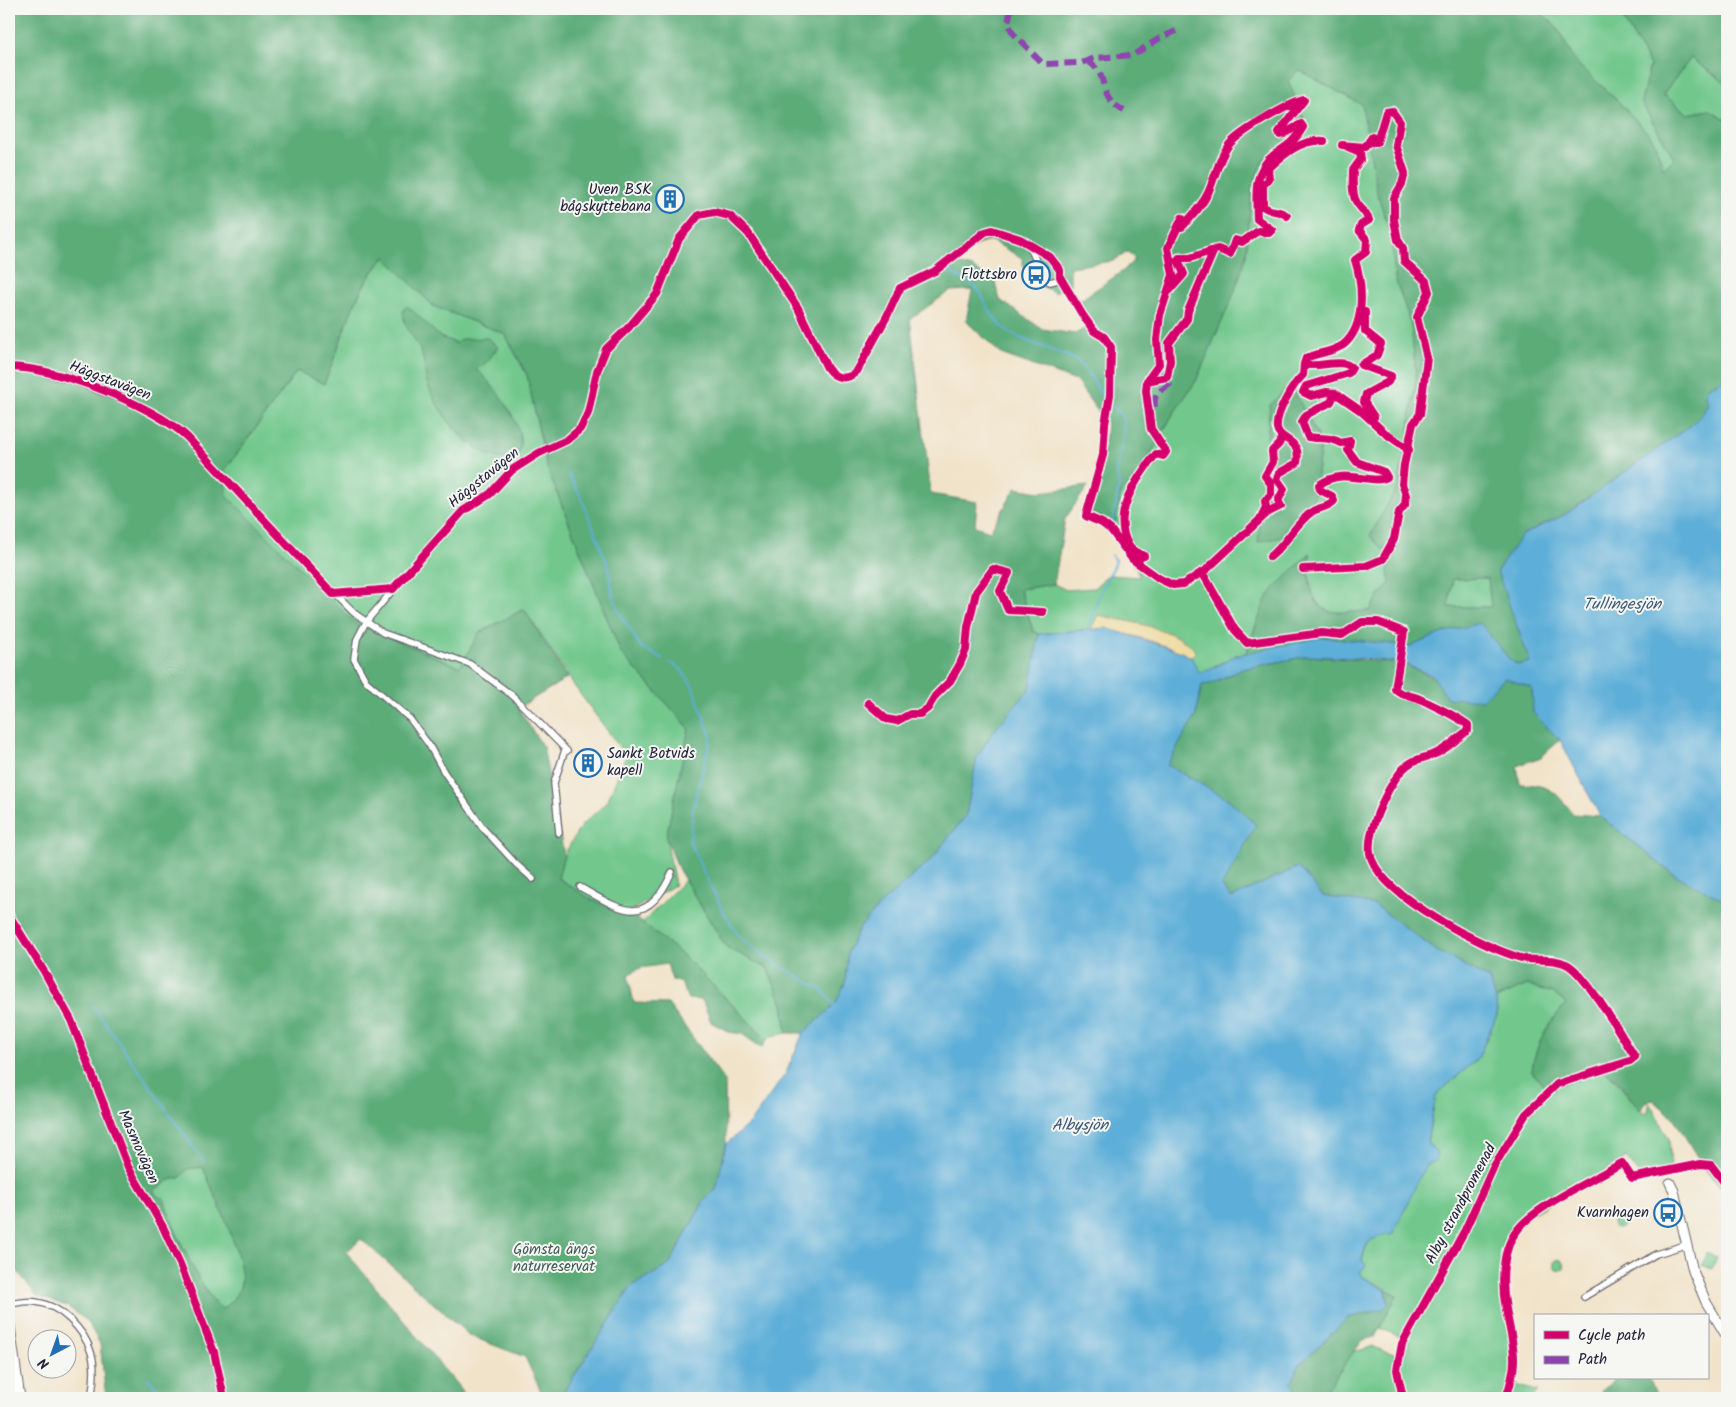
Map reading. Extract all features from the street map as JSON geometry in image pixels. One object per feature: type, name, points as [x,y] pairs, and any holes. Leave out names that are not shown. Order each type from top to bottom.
[{"type":"street","name":"Häggstavägen","points":[[366,622],[393,589],[464,511],[490,494],[512,470],[538,453],[567,440],[580,429],[588,413],[597,371],[606,349],[629,327],[657,294],[679,239],[699,215],[714,212],[730,216],[748,233],[798,308],[827,368],[834,376],[847,377],[857,371],[888,316],[900,288],[935,272],[985,232],[999,231],[1020,239],[1029,246]]},
{"type":"street","points":[[1029,246],[1050,257],[1058,266],[1061,273],[1058,280],[1050,282],[1044,279],[1029,246]]},
{"type":"street","name":"Häggstavägen","points":[[9,367],[28,369],[76,382],[134,404],[169,422],[187,437],[333,594],[366,622],[383,632],[470,664],[513,696],[566,750],[554,783],[559,833]]},
{"type":"street","points":[[333,594],[393,589]]},
{"type":"street","points":[[366,622],[357,638],[354,658],[366,681],[410,719],[483,828],[516,864],[533,879]]},
{"type":"street","points":[[580,887],[609,904],[631,912],[652,903],[672,872]]},
{"type":"street","name":"Masmovägen","points":[[9,915],[45,972],[71,1020],[128,1167],[163,1227],[180,1264],[214,1352],[224,1398]]},
{"type":"street","points":[[1670,1183],[1674,1190],[1692,1271],[1706,1302],[1727,1337]]},
{"type":"street","points":[[1584,1297],[1656,1254],[1685,1245]]},
{"type":"street","points":[[9,1304],[38,1302],[59,1312],[78,1328],[91,1351],[95,1376],[91,1398]]},
{"type":"street","points":[[9,1319],[20,1398]]},
{"type":"street","points":[[9,1377],[12,1398]]},
{"type":"green space","name":"Gömsta ängs naturreservat","points":[[9,9],[1537,9],[1556,26],[1576,63],[1619,102],[1653,139],[1664,169],[1674,158],[1641,102],[1650,65],[1620,14],[1596,9],[1727,9],[1727,84],[1691,58],[1663,94],[1688,114],[1710,110],[1727,120],[1727,378],[1707,388],[1708,402],[1703,413],[1691,425],[1566,514],[1522,535],[1531,662],[1518,665],[1509,659],[1498,645],[1445,632],[1411,646],[1323,637],[1246,654],[1265,601],[1276,586],[1310,553],[1311,589],[1319,605],[1325,610],[1334,612],[1370,611],[1376,600],[1390,583],[1388,571],[1393,554],[1381,548],[1370,536],[1398,486],[1408,437],[1416,377],[1411,324],[1395,278],[1391,236],[1377,192],[1362,105],[1299,70],[1288,81],[1305,121],[1294,140],[1263,160],[1252,186],[1246,256],[1234,293],[1196,381],[1173,414],[1139,475],[1121,492],[1115,523],[1091,513],[1101,471],[1107,424],[1076,381],[1001,354],[966,321],[972,290],[950,291],[910,319],[931,494],[977,502],[975,526],[990,531],[1016,488],[1040,492],[1088,486],[1065,519],[1054,584],[1020,589],[1033,631],[1039,634],[1030,689],[993,732],[977,757],[966,815],[930,861],[883,902],[859,928],[848,952],[845,983],[835,1005],[803,1033],[787,1033],[783,1004],[767,968],[726,947],[679,870],[666,837],[689,728],[621,653],[547,468],[527,375],[505,334],[433,306],[385,257],[373,270],[356,301],[324,384],[297,371],[225,470],[226,495],[356,624],[460,667],[479,633],[524,609],[567,678],[518,708],[543,747],[564,855],[558,878],[592,900],[629,912],[685,957],[767,1040],[762,1048],[742,1034],[729,1032],[711,1022],[702,1000],[688,999],[681,983],[672,980],[667,964],[640,968],[628,975],[634,1003],[668,1004],[725,1081],[726,1144],[716,1190],[705,1199],[669,1265],[632,1286],[560,1398],[544,1398],[525,1357],[470,1336],[361,1239],[346,1252],[468,1398],[106,1398],[100,1344],[87,1321],[67,1306],[37,1296],[14,1267],[9,1255]],"holes":[[[992,241],[1022,258],[1026,279],[1056,293],[1062,285],[1086,328],[1075,334],[1042,329],[1000,300],[995,282],[973,268],[957,264],[967,252],[986,242]],[[1128,252],[1135,259],[1123,271],[1079,301],[1070,287],[1070,267],[1113,261]],[[1488,578],[1491,607],[1448,607],[1453,579]],[[203,1167],[228,1226],[239,1259],[241,1284],[234,1298],[223,1309],[215,1303],[198,1276],[180,1241],[164,1199],[155,1194],[154,1190],[172,1179],[180,1178],[187,1169]]]},
{"type":"green space","points":[[1537,9],[1596,9],[1620,14],[1650,65],[1641,102],[1674,158],[1664,170],[1653,139],[1619,102],[1576,63],[1556,26]]},
{"type":"green space","points":[[1691,58],[1727,84],[1727,120],[1710,110],[1688,114],[1663,94]]},
{"type":"green space","points":[[1298,70],[1363,105],[1377,192],[1391,236],[1395,278],[1411,324],[1416,377],[1408,437],[1398,486],[1370,536],[1381,548],[1393,554],[1388,571],[1390,583],[1376,600],[1370,611],[1335,612],[1326,610],[1319,605],[1312,590],[1309,571],[1310,554],[1276,586],[1255,627],[1246,654],[1234,657],[1198,673],[1191,657],[1196,651],[1187,643],[1176,636],[1137,623],[1098,615],[1091,629],[1039,634],[1033,631],[1020,589],[1054,584],[1066,590],[1094,588],[1108,575],[1140,577],[1115,523],[1121,492],[1139,474],[1173,414],[1196,381],[1234,293],[1246,256],[1252,186],[1263,160],[1294,140],[1288,81]],"holes":[[[1293,389],[1321,443],[1314,497],[1259,542],[1270,405]]]},
{"type":"green space","points":[[386,257],[433,306],[505,334],[527,375],[547,468],[621,653],[689,728],[666,837],[675,885],[629,912],[592,900],[558,878],[564,855],[581,826],[607,802],[626,756],[575,687],[524,609],[479,633],[461,667],[356,624],[225,495],[225,470],[297,371],[324,383],[356,300],[374,270]]},
{"type":"green space","points":[[408,306],[440,337],[456,343],[462,339],[488,338],[498,347],[487,362],[476,369],[501,397],[515,421],[521,445],[518,455],[505,458],[491,456],[464,438],[451,425],[433,397],[426,378],[423,359],[405,323],[403,310]]},
{"type":"green space","points":[[1293,389],[1321,443],[1314,497],[1292,535],[1258,542],[1270,405],[1284,391]]},
{"type":"green space","points":[[1488,578],[1491,607],[1448,607],[1453,579]]},
{"type":"green space","points":[[1308,656],[1401,663],[1482,700],[1505,678],[1532,688],[1533,713],[1560,740],[1541,757],[1517,766],[1520,784],[1551,790],[1573,814],[1600,816],[1672,873],[1727,902],[1727,1196],[1704,1168],[1673,1117],[1653,1100],[1646,1102],[1640,1110],[1616,1079],[1605,1071],[1556,1086],[1550,1092],[1532,1072],[1533,1062],[1543,1035],[1566,1004],[1553,993],[1527,985],[1496,999],[1489,979],[1437,951],[1375,905],[1323,896],[1298,867],[1231,898],[1222,886],[1190,780],[1167,765],[1196,715],[1202,685],[1210,684],[1243,669]]},
{"type":"green space","points":[[685,880],[726,947],[767,968],[783,1004],[787,1033],[771,1036],[767,1040],[685,957],[642,923]]},
{"type":"green space","points":[[1527,985],[1553,993],[1566,1004],[1543,1035],[1533,1062],[1532,1072],[1547,1088],[1524,1112],[1507,1142],[1511,1147],[1527,1116],[1556,1086],[1605,1070],[1636,1105],[1647,1114],[1650,1103],[1669,1139],[1671,1168],[1639,1175],[1625,1156],[1624,1160],[1530,1215],[1512,1236],[1503,1260],[1501,1273],[1505,1315],[1513,1355],[1508,1384],[1538,1391],[1532,1398],[1321,1398],[1353,1352],[1372,1347],[1404,1357],[1409,1341],[1380,1328],[1397,1295],[1363,1277],[1360,1272],[1364,1253],[1373,1239],[1385,1236],[1425,1166],[1437,1154],[1427,1142],[1436,1095],[1478,1058],[1497,1015],[1496,999]]},
{"type":"green space","points":[[203,1167],[234,1243],[242,1273],[238,1291],[223,1309],[215,1303],[207,1292],[180,1241],[164,1199],[155,1194],[154,1190],[172,1179],[180,1178],[187,1169]]},
{"type":"green space","points":[[1616,1217],[1620,1217],[1624,1223],[1620,1229],[1616,1229],[1612,1225],[1612,1221]]},
{"type":"green space","points":[[1707,1253],[1717,1257],[1712,1269],[1702,1265]]},
{"type":"green space","points":[[1559,1259],[1565,1265],[1559,1271],[1553,1265]]},
{"type":"green space","points":[[1386,1290],[1397,1295],[1375,1337],[1362,1340],[1321,1398],[1274,1398],[1295,1396],[1292,1383],[1297,1367],[1348,1318],[1383,1309],[1388,1297]]},
{"type":"green space","points":[[1615,1380],[1650,1380],[1658,1398],[1600,1398],[1600,1391]]},
{"type":"sand","points":[[1098,615],[1137,623],[1163,631],[1176,636],[1196,651],[1191,657],[1169,647],[1128,634],[1091,629]]},
{"type":"water","name":"Albysjön","points":[[1727,378],[1727,902],[1672,873],[1600,816],[1560,740],[1533,713],[1532,688],[1505,678],[1482,700],[1447,698],[1433,676],[1401,663],[1371,659],[1308,656],[1242,669],[1210,684],[1202,685],[1196,715],[1167,765],[1228,799],[1256,825],[1222,886],[1231,898],[1298,867],[1323,896],[1375,905],[1437,951],[1489,979],[1496,999],[1497,1015],[1478,1058],[1436,1095],[1427,1142],[1437,1154],[1435,1161],[1425,1166],[1393,1234],[1375,1238],[1368,1243],[1364,1252],[1362,1260],[1366,1265],[1360,1272],[1363,1277],[1386,1290],[1388,1304],[1383,1309],[1348,1318],[1297,1367],[1292,1383],[1298,1394],[1274,1398],[560,1398],[632,1286],[669,1265],[705,1199],[716,1190],[726,1144],[750,1123],[786,1073],[803,1033],[835,1005],[845,983],[848,952],[859,928],[883,902],[930,861],[966,815],[977,757],[993,732],[1030,689],[1039,634],[1106,628],[1179,651],[1191,657],[1199,673],[1213,668],[1236,655],[1323,637],[1411,646],[1445,632],[1480,623],[1509,659],[1518,665],[1530,662],[1497,571],[1522,535],[1566,514],[1691,425],[1703,413],[1708,402],[1705,396],[1707,388]]},
{"type":"waterway","points":[[951,273],[969,282],[980,292],[990,312],[1003,328],[1020,338],[1077,360],[1092,378],[1104,399],[1120,413],[1124,422],[1122,446],[1116,471],[1119,484],[1113,524]]},
{"type":"waterway","points":[[569,475],[582,499],[608,566],[613,596],[620,614],[642,648],[662,658]]},
{"type":"waterway","points":[[1088,629],[1099,596],[1115,564],[1116,560],[1111,555]]},
{"type":"waterway","points":[[671,663],[680,668],[692,685],[711,737],[693,808],[690,842],[705,875],[724,913],[742,940],[773,962],[822,990],[835,1005]]},
{"type":"waterway","points":[[93,1006],[199,1155]]},
{"type":"waterway","points":[[201,1159],[204,1162]]},
{"type":"waterway","points":[[147,1378],[169,1398]]},
{"type":"marked path","points":[[1011,9],[1008,23],[1013,33],[1043,64],[1081,63],[1095,58],[1133,55],[1160,38],[1176,31]]},
{"type":"marked path","points":[[1087,61],[1095,66],[1099,72],[1109,98],[1124,111]]},
{"type":"marked path","points":[[1155,407],[1156,396],[1170,384],[1170,373]]},
{"type":"cycle path","points":[[1134,560],[1144,556],[1129,546],[1124,534],[1124,509],[1134,485],[1149,463],[1156,454],[1163,456],[1166,452],[1151,429],[1146,391],[1147,381],[1159,364],[1157,340],[1160,315],[1173,275],[1168,248],[1182,218],[1182,227],[1206,198],[1222,157],[1233,140],[1263,120],[1304,100],[1279,132],[1280,135],[1284,134],[1301,124],[1303,127],[1291,142],[1268,160],[1259,175],[1257,183],[1257,219],[1272,230]]},
{"type":"cycle path","points":[[1303,569],[1366,566],[1383,559],[1394,539],[1399,512],[1405,505],[1406,495],[1402,484],[1404,465],[1413,424],[1420,414],[1427,358],[1417,317],[1429,292],[1426,281],[1404,261],[1403,248],[1398,240],[1394,220],[1394,198],[1402,184],[1405,173],[1396,145],[1400,122],[1392,111],[1386,112],[1377,142],[1374,143],[1372,137],[1365,147],[1342,145]]},
{"type":"cycle path","points":[[1287,216],[1263,206],[1263,185],[1269,179],[1268,169],[1280,158],[1300,145],[1308,142],[1324,141]]},
{"type":"cycle path","points":[[1348,147],[1360,152],[1361,159],[1353,170],[1353,191],[1357,203],[1369,220],[1361,225],[1359,230],[1367,240],[1366,252],[1355,260],[1361,293],[1359,317],[1356,328],[1343,345],[1306,358],[1304,364],[1342,363],[1352,368],[1349,373],[1306,386],[1303,392],[1311,396],[1327,392],[1335,393],[1361,411],[1385,433],[1409,450]]},
{"type":"cycle path","name":"Alby strandpromenad","points":[[9,367],[52,373],[103,390],[172,425],[187,437],[333,594],[393,589],[463,511],[490,494],[512,470],[539,453],[567,440],[580,429],[588,413],[597,371],[606,349],[629,327],[657,294],[679,239],[699,215],[714,212],[730,216],[748,233],[798,308],[827,368],[834,375],[841,377],[849,376],[857,371],[900,288],[935,271],[985,232],[992,230],[1020,239],[1050,257],[1060,270],[1060,277],[1082,314],[1094,331],[1104,337],[1111,347],[1110,395],[1105,424],[1103,455],[1086,516],[1102,523],[1111,530],[1132,559],[1160,579],[1173,585],[1184,584],[1202,572],[1235,630],[1247,643],[1322,633],[1342,635],[1362,622],[1378,622],[1404,632],[1395,689],[1401,693],[1417,697],[1451,714],[1468,725],[1468,730],[1439,752],[1409,764],[1396,778],[1383,801],[1373,827],[1370,839],[1372,860],[1381,875],[1396,890],[1415,905],[1461,932],[1521,958],[1561,962],[1574,969],[1593,992],[1635,1057],[1630,1061],[1557,1084],[1526,1114],[1494,1166],[1465,1230],[1402,1344],[1397,1370],[1403,1398]]},
{"type":"cycle path","points":[[1147,381],[1167,377],[1170,361],[1169,343],[1187,319],[1188,311],[1214,250],[1218,249],[1230,254],[1235,240],[1242,242],[1258,231],[1269,233],[1272,230]]},
{"type":"cycle path","points":[[1170,290],[1184,274],[1178,260],[1179,258],[1190,258],[1214,250]]},
{"type":"cycle path","points":[[1365,312],[1365,331],[1381,344],[1377,355],[1361,365],[1391,376],[1388,382],[1366,394],[1364,402],[1374,417]]},
{"type":"cycle path","points":[[1207,569],[1267,513],[1281,506],[1278,501],[1284,489],[1277,479],[1279,473],[1297,463],[1298,455],[1293,444],[1279,432],[1277,422],[1294,385],[1303,375],[1304,364]]},
{"type":"cycle path","points":[[1270,557],[1307,516],[1334,501],[1332,496],[1320,490],[1319,485],[1338,477],[1348,476],[1374,479],[1387,477],[1384,472],[1357,462],[1348,450],[1350,441],[1341,443],[1330,439],[1308,437],[1302,422],[1306,415],[1331,402],[1335,393]]},
{"type":"cycle path","points":[[1260,519],[1266,507],[1265,501],[1271,494],[1271,484],[1265,476],[1273,462],[1272,451],[1279,444],[1282,436]]},
{"type":"cycle path","points":[[868,703],[886,719],[897,721],[910,714],[920,714],[928,708],[935,696],[950,681],[960,664],[966,650],[968,627],[976,592],[993,569],[1009,573],[1000,591],[1008,610],[1043,612]]},
{"type":"cycle path","points":[[9,915],[45,973],[71,1020],[128,1167],[163,1227],[180,1264],[214,1352],[224,1398]]},
{"type":"cycle path","points":[[1506,1398],[1513,1372],[1514,1353],[1504,1299],[1504,1266],[1513,1236],[1527,1220],[1552,1202],[1622,1163],[1632,1178],[1700,1164],[1711,1165],[1727,1186]]},
{"type":"place","name":"Uven BSK bågskyttebana","points":[[670,199]]},
{"type":"place","name":"Flottsbro","points":[[1036,275]]},
{"type":"place","name":"Sankt Botvids kapell","points":[[588,763]]},
{"type":"place","name":"Kvarnhagen","points":[[1668,1213]]},
{"type":"water label","name":"Tullingesjön","points":[[1622,604]]}]
